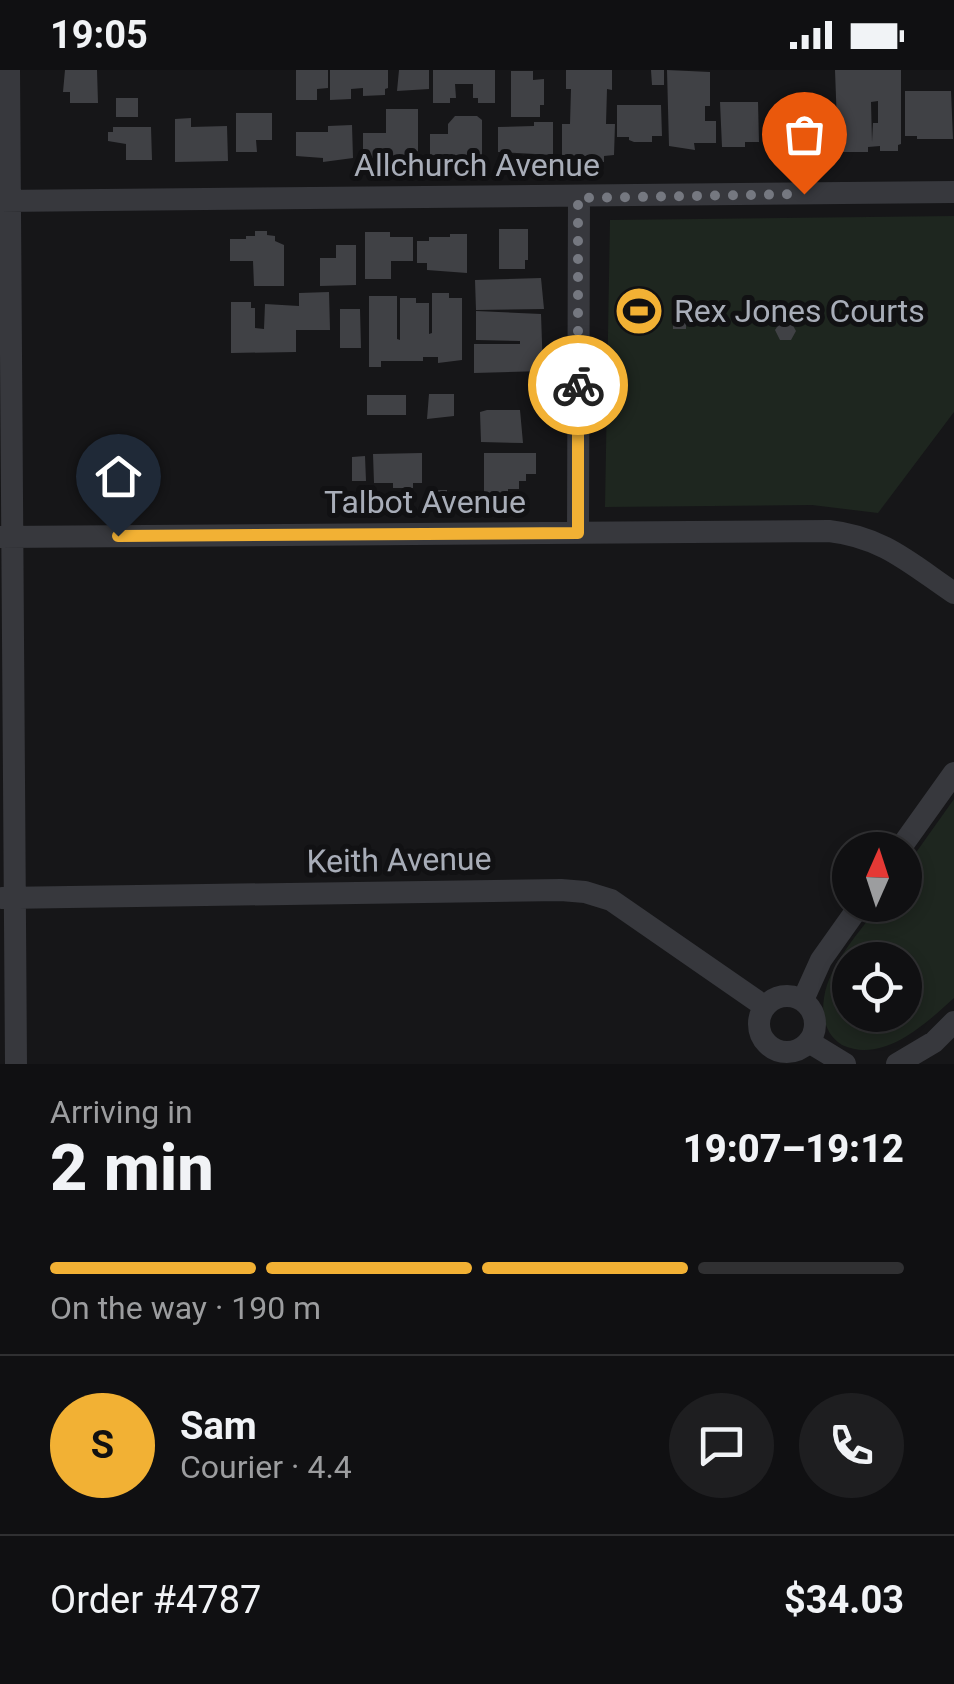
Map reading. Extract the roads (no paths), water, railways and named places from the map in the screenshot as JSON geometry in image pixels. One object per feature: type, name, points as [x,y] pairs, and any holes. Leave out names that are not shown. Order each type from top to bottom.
[{"type":"street","points":[[9,70],[5,201],[8,898],[16,1064]]},
{"type":"street","name":"Allchurch Avenue","points":[[5,201],[954,192]]},
{"type":"street","points":[[578,198],[578,533]]},
{"type":"street","name":"Talbot Avenue","points":[[6,537],[829,531],[860,534],[888,548],[954,593]]},
{"type":"street","points":[[912,832],[954,773]]},
{"type":"street","name":"Keith Avenue","points":[[8,898],[585,892],[610,900],[764,1006]]},
{"type":"street","points":[[802,1000],[820,960],[848,922]]},
{"type":"street","points":[[788,996],[802,1000],[814,1015],[809,1042],[800,1049],[760,1055],[758,1022],[764,1006],[788,996]]},
{"type":"street","points":[[897,1064],[934,1042],[954,1022]]},
{"type":"street","points":[[809,1042],[845,1064]]},
{"type":"place","name":"Rex Jones Courts","points":[[639,311]]}]
